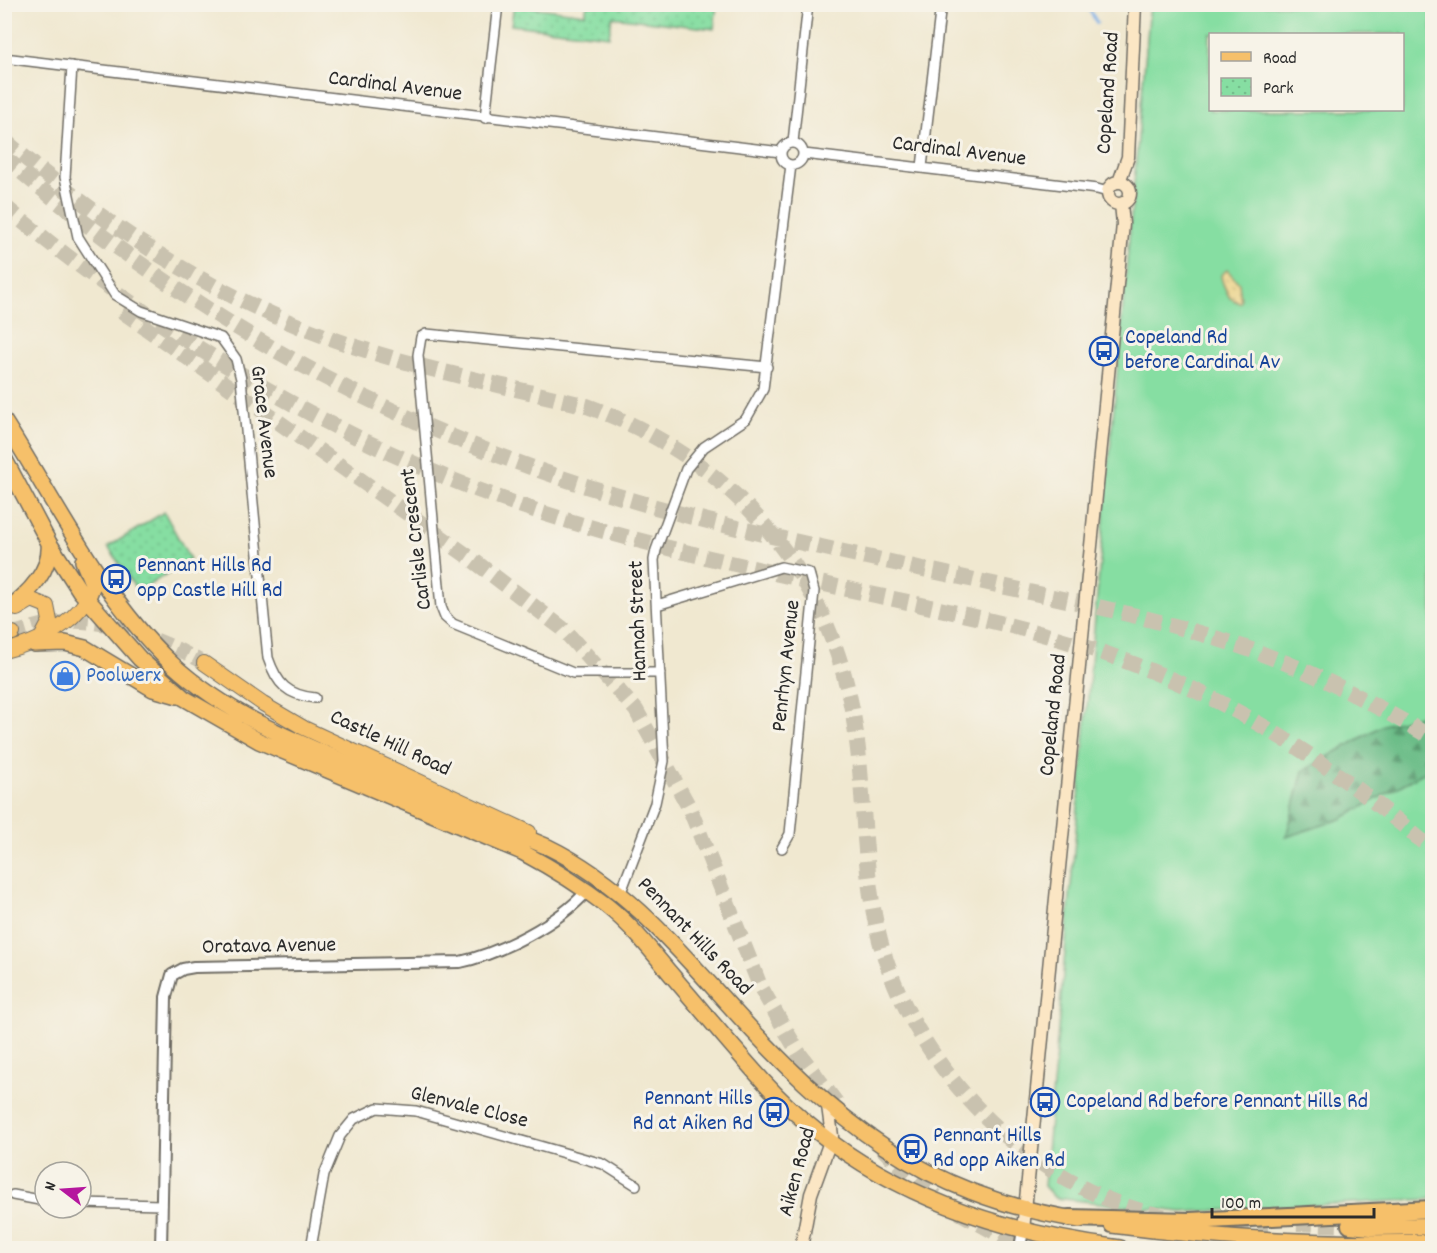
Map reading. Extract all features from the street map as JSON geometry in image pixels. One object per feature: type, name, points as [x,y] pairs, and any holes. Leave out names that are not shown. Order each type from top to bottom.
[{"type":"highway","name":"Pennant Hills Road","points":[[4,421],[74,538],[143,633],[172,664],[209,694],[258,724],[563,854],[621,892],[674,944],[773,1053],[828,1106],[862,1133],[914,1165],[948,1183],[989,1198],[1069,1218],[1211,1237],[1285,1242],[1432,1242]]},
{"type":"highway","name":"Pennant Hills Road","points":[[4,458],[49,543],[87,600],[140,659],[184,698],[252,738],[522,852],[560,872],[587,891],[637,934],[764,1082],[830,1142],[884,1176],[928,1199],[970,1216],[1023,1230],[1120,1248]]},
{"type":"highway","points":[[74,538],[92,583],[92,592],[87,600]]},
{"type":"highway","points":[[4,614],[38,580],[47,561],[49,543]]},
{"type":"highway","points":[[34,644],[65,643],[85,648],[153,689],[184,698]]},
{"type":"highway","points":[[1069,1218],[1190,1221],[1432,1209]]},
{"type":"highway","points":[[1350,1225],[1432,1226]]},
{"type":"main road","name":"Copeland Road","points":[[1119,182],[1128,157],[1135,4]]},
{"type":"main road","points":[[1119,182],[1128,188],[1130,194],[1127,201],[1121,204],[1112,201],[1108,192],[1111,186],[1119,182]]},
{"type":"main road","name":"Copeland Road","points":[[1023,1230],[1095,525],[1123,224],[1121,204]]},
{"type":"main road","points":[[4,614],[29,600],[45,604],[50,612],[50,625],[45,634],[34,644]]},
{"type":"main road","points":[[4,651],[34,644],[61,626],[87,600]]},
{"type":"main road","name":"Castle Hill Road","points":[[204,663],[295,723],[540,837],[563,854]]},
{"type":"main road","name":"Aiken Road","points":[[801,1248],[811,1194],[830,1142],[832,1125],[828,1106]]},
{"type":"street","points":[[485,118],[498,4]]},
{"type":"street","points":[[793,142],[808,4]]},
{"type":"street","points":[[922,167],[941,4]]},
{"type":"street","name":"Cardinal Avenue","points":[[4,58],[781,152]]},
{"type":"street","name":"Grace Avenue","points":[[72,66],[65,177],[78,237],[115,295],[141,311],[221,338],[236,359],[241,379],[268,658],[276,680],[289,693],[315,698]]},
{"type":"street","points":[[793,142],[800,145],[804,154],[798,164],[790,165],[784,162],[781,152],[786,144],[793,142]]},
{"type":"street","name":"Cardinal Avenue","points":[[804,154],[1108,192]]},
{"type":"street","name":"Hannah Street","points":[[621,892],[631,870],[661,781],[664,761],[656,550],[686,469],[704,447],[746,419],[763,389],[790,165]]},
{"type":"street","name":"Carlisle Crescent","points":[[660,673],[573,674],[453,624],[445,617],[441,607],[417,334],[767,367]]},
{"type":"street","name":"Penrhyn Avenue","points":[[657,605],[781,567],[808,573],[814,591],[790,834],[782,848]]},
{"type":"street","name":"Oratava Avenue","points":[[164,1248],[162,1205],[166,997],[172,975],[183,969],[194,967],[460,962],[498,950],[526,935],[579,901],[587,891]]},
{"type":"street","name":"Glenvale Close","points":[[311,1248],[324,1175],[340,1136],[354,1119],[376,1108],[416,1111],[603,1164],[636,1185]]},
{"type":"street","points":[[13,1195],[33,1199]]},
{"type":"street","points":[[93,1203],[162,1205]]},
{"type":"street","points":[[1020,1248],[1023,1230]]},
{"type":"green space","points":[[514,5],[585,14],[587,5],[717,5],[714,29],[612,17],[609,36],[511,25]]},
{"type":"green space","points":[[1150,5],[1432,5],[1432,1199],[1182,1212],[1055,1198],[1044,1186]]},
{"type":"green space","points":[[164,512],[190,559],[138,592],[108,547]]},
{"type":"green space","points":[[1432,713],[1432,768],[1341,819],[1286,837],[1303,771],[1383,725]]},
{"type":"sand","points":[[1227,270],[1239,283],[1241,301],[1239,303],[1230,298],[1223,284],[1221,275]]},
{"type":"waterway","points":[[1086,4],[1097,23]]},
{"type":"tunnel","points":[[4,140],[83,203],[125,232],[167,259],[256,307],[302,327],[379,354],[587,406],[640,429],[689,458],[732,492],[769,531],[801,575],[826,624],[844,677],[856,734],[871,895],[882,948],[899,994],[924,1039],[954,1082],[989,1120],[1029,1154],[1072,1182],[1119,1204],[1167,1217]]},
{"type":"tunnel","points":[[4,157],[84,222],[166,281],[249,334],[334,382],[422,424],[513,461],[608,493],[708,521],[1094,606],[1223,641],[1255,651],[1324,680],[1432,738]]},
{"type":"tunnel","points":[[4,206],[68,257],[134,305],[202,350],[345,431],[419,466],[495,496],[610,533],[1007,625],[1072,643],[1136,665],[1216,701],[1293,744],[1365,795],[1432,850]]},
{"type":"tunnel","points":[[122,311],[469,557],[562,628],[636,710],[690,809],[760,986],[798,1052],[840,1108]]},
{"type":"tunnel","points":[[13,633],[57,622],[100,624],[136,632],[204,663]]},
{"type":"tunnel","points":[[881,1147],[922,1187],[937,1197]]},
{"type":"tunnel","points":[[959,1212],[1023,1248]]},
{"type":"tunnel","points":[[1297,1223],[1350,1225]]},
{"type":"tunnel","points":[[1210,1224],[1234,1228],[1268,1225]]},
{"type":"place","name":"Copeland Rd before Cardinal Av","points":[[1104,351]]},
{"type":"place","name":"Pennant Hills Rd opp Castle Hill Rd","points":[[116,579]]},
{"type":"place","name":"Poolwerx","points":[[65,676]]},
{"type":"place","name":"Copeland Rd before Pennant Hills Rd","points":[[1045,1102]]},
{"type":"place","name":"Pennant Hills Rd at Aiken Rd","points":[[774,1112]]},
{"type":"place","name":"Pennant Hills Rd opp Aiken Rd","points":[[912,1149]]}]
